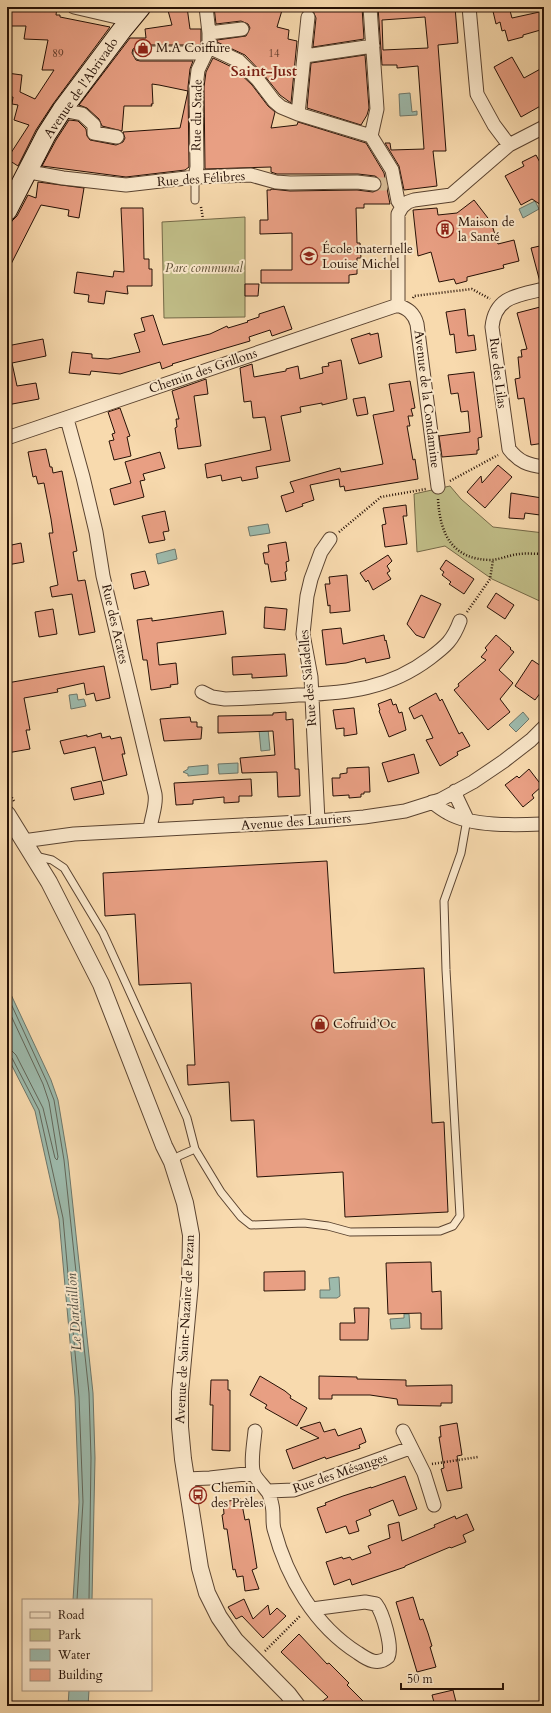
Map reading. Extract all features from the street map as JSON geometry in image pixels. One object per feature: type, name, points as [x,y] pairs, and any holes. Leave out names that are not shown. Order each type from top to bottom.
[{"type":"main road","name":"Avenue de l'Abrivado","points":[[7,211],[46,135],[62,110],[131,19]]},
{"type":"street","points":[[74,7],[131,19]]},
{"type":"street","name":"Rue du Stade","points":[[194,177],[197,167],[196,87],[198,70],[207,50],[209,33],[206,7]]},
{"type":"street","points":[[370,7],[377,109],[372,136],[392,170],[391,184],[398,201],[402,206]]},
{"type":"street","points":[[468,7],[477,94],[494,125],[510,145]]},
{"type":"street","points":[[298,114],[308,17]]},
{"type":"street","points":[[209,33],[242,29]]},
{"type":"street","points":[[304,56],[373,46]]},
{"type":"street","points":[[140,53],[207,50],[239,61],[258,80],[274,101],[281,107],[298,114],[372,136]]},
{"type":"street","points":[[62,110],[82,114],[94,125],[94,133],[117,137]]},
{"type":"street","points":[[403,307],[398,214],[402,206],[414,200],[451,195],[510,145],[544,127]]},
{"type":"street","name":"Rue des Félibres","points":[[28,170],[35,173],[63,178],[126,185],[194,177],[250,175],[283,182],[357,182],[374,184]]},
{"type":"street","points":[[501,304],[515,296],[544,289]]},
{"type":"street","name":"Rue des Lilas","points":[[501,304],[493,319],[492,328],[509,449]]},
{"type":"street","name":"Chemin des Grillons","points":[[7,438],[403,307]]},
{"type":"street","name":"Avenue de la Condamine","points":[[403,307],[414,316],[417,324],[438,487]]},
{"type":"street","name":"Rue des Acates","points":[[67,419],[96,532],[104,582],[156,801],[150,830]]},
{"type":"street","points":[[509,449],[524,464],[544,467]]},
{"type":"street","name":"Rue des Saladelles","points":[[318,821],[311,677],[304,646],[304,620],[307,596],[315,566],[330,539]]},
{"type":"street","points":[[202,692],[212,697],[226,699],[312,695],[350,692],[395,680],[417,668],[449,644],[456,633],[460,621]]},
{"type":"street","name":"Avenue des Lauriers","points":[[23,841],[74,834],[318,821],[364,817],[405,811],[432,802],[455,791],[504,761],[531,740],[544,727]]},
{"type":"street","points":[[455,791],[456,798],[466,819]]},
{"type":"street","points":[[432,802],[448,813],[466,819],[511,825],[544,824]]},
{"type":"street","name":"Avenue de Saint-Nazaire de Pezan","points":[[7,814],[49,882],[101,984],[164,1146],[172,1162],[185,1203],[191,1235],[190,1284],[180,1392],[180,1427],[186,1479],[200,1568],[207,1593],[234,1640],[288,1694],[297,1706]]},
{"type":"street","points":[[255,1431],[253,1449],[254,1473],[268,1491],[273,1506],[274,1527],[282,1554],[296,1586],[311,1608],[340,1640],[361,1656],[371,1661],[377,1662],[388,1657],[390,1645],[380,1612],[376,1604],[366,1602],[311,1608]]},
{"type":"street","points":[[403,1432],[420,1465],[434,1506]]},
{"type":"street","name":"Rue des Mésanges","points":[[268,1491],[294,1490],[410,1448]]},
{"type":"street","points":[[186,1479],[254,1473]]},
{"type":"lane","points":[[194,177],[195,200]]},
{"type":"lane","points":[[32,855],[52,860],[64,868],[103,932],[187,1118],[195,1149],[221,1192],[241,1217],[251,1225],[304,1223],[328,1226],[350,1232],[440,1231],[453,1226],[460,1216],[446,970],[444,901],[461,853],[466,819]]},
{"type":"lane","points":[[172,1162],[179,1156],[195,1149]]},
{"type":"path","points":[[403,307],[414,296],[472,289],[501,304]]},
{"type":"path","points":[[330,539],[381,496],[438,487],[509,449]]},
{"type":"path","points":[[438,487],[439,516],[443,531],[450,543],[463,553],[480,559],[493,560],[521,554],[544,554]]},
{"type":"path","points":[[460,621],[490,579],[493,560]]},
{"type":"path","points":[[420,1465],[478,1457]]},
{"type":"path","points":[[260,1655],[311,1608]]},
{"type":"green space","name":"Parc communal","points":[[245,217],[245,317],[164,318],[162,222]]},
{"type":"green space","points":[[450,486],[461,499],[493,527],[544,533],[544,603],[492,579],[445,546],[417,552],[414,494]]},
{"type":"water","points":[[410,93],[412,112],[417,111],[417,115],[400,116],[399,94]]},
{"type":"water","points":[[535,201],[539,209],[523,218],[519,209]]},
{"type":"water","points":[[268,524],[270,533],[250,536],[248,527]]},
{"type":"water","points":[[175,549],[177,559],[158,564],[156,554]]},
{"type":"water","points":[[77,694],[78,700],[84,699],[86,706],[71,709],[69,695]]},
{"type":"water","points":[[523,712],[529,719],[516,732],[509,725]]},
{"type":"water","points":[[268,729],[270,750],[261,751],[259,730]]},
{"type":"water","points":[[238,763],[238,773],[219,774],[218,764]]},
{"type":"water","points":[[208,765],[208,774],[188,776],[188,774],[183,772],[188,769],[188,767]]},
{"type":"water","name":"Le Dardaillon","points":[[7,986],[51,1080],[58,1100],[68,1160],[93,1393],[95,1458],[92,1599],[73,1599],[79,1502],[75,1397],[59,1219],[35,1111],[7,1056]]},
{"type":"water","points":[[339,1277],[340,1296],[337,1298],[320,1298],[320,1290],[330,1290],[329,1278]]},
{"type":"water","points":[[404,1314],[409,1314],[410,1328],[391,1329],[390,1319],[404,1318]]},
{"type":"water","points":[[69,1691],[89,1691],[88,1706],[68,1706]]},
{"type":"building","points":[[9,7],[57,7],[56,15],[60,15],[60,17],[110,27],[53,104],[36,130],[18,166],[7,159],[29,125],[14,120],[18,105],[12,104],[13,97],[7,97],[7,73],[22,75],[20,92],[35,99],[54,70],[42,70],[48,40],[24,39],[26,26],[7,26],[7,12]]},
{"type":"building","points":[[167,7],[187,7],[190,29],[201,29],[201,45],[140,45],[133,49],[132,53],[136,60],[140,61],[193,61],[190,69],[188,87],[189,167],[185,170],[126,177],[42,166],[69,120],[78,121],[86,129],[87,136],[90,140],[116,145],[123,142],[125,138],[123,132],[180,128],[188,91],[152,84],[152,106],[124,106],[122,131],[102,126],[99,119],[87,108],[79,105],[130,38],[146,38],[145,29],[172,25]]},
{"type":"building","points":[[214,7],[283,7],[277,27],[289,30],[288,39],[297,41],[291,103],[280,95],[245,55],[217,42],[217,40],[246,36],[250,28],[248,24],[241,21],[216,24]]},
{"type":"building","points":[[313,7],[362,7],[364,39],[313,47],[316,18]]},
{"type":"building","points":[[378,7],[455,7],[458,43],[438,45],[446,151],[433,151],[437,186],[404,190],[399,166],[385,143],[390,143],[391,150],[424,149],[418,66],[397,68],[397,65],[382,65]],"holes":[[[425,17],[428,48],[383,50],[382,20]]]},
{"type":"building","points":[[492,7],[509,7],[512,18],[544,11],[544,29],[508,41],[505,30],[502,31],[500,22],[496,24]]},
{"type":"building","points":[[365,55],[369,108],[361,125],[307,108],[311,63]]},
{"type":"building","points":[[512,57],[524,78],[544,67],[544,104],[521,117],[494,67]]},
{"type":"building","points":[[213,58],[234,68],[252,85],[268,106],[275,112],[271,128],[297,125],[298,122],[366,143],[384,173],[390,204],[364,204],[364,208],[356,208],[357,243],[360,243],[361,258],[357,258],[357,274],[349,275],[349,283],[261,283],[261,270],[292,270],[292,233],[260,234],[260,220],[268,220],[267,190],[357,190],[373,192],[381,188],[381,180],[375,176],[358,174],[277,174],[271,172],[271,167],[205,169],[204,87],[206,72]]},
{"type":"building","points":[[536,155],[544,170],[544,207],[532,199],[521,205],[505,176],[524,166],[522,162]]},
{"type":"building","points":[[38,182],[84,188],[79,218],[68,216],[69,210],[41,205],[7,272],[7,230],[17,216],[28,195],[36,198]]},
{"type":"building","points":[[474,200],[491,222],[498,244],[514,240],[519,261],[503,265],[504,268],[467,277],[467,281],[456,284],[454,279],[439,282],[431,252],[418,256],[413,210],[437,208],[438,215],[457,213]]},
{"type":"building","points":[[121,208],[143,208],[144,259],[149,259],[149,269],[152,269],[152,286],[127,286],[128,294],[106,291],[104,304],[88,302],[89,295],[74,293],[77,272],[113,277],[114,271],[124,272]]},
{"type":"building","points":[[544,245],[544,281],[540,282],[531,248]]},
{"type":"building","points":[[245,284],[259,284],[258,296],[245,296]]},
{"type":"building","points":[[284,306],[292,329],[272,336],[270,330],[249,337],[250,341],[172,364],[173,365],[162,369],[160,362],[120,374],[91,371],[90,375],[69,373],[72,352],[92,354],[92,358],[108,359],[140,352],[134,334],[145,331],[141,318],[153,315],[163,345],[210,334],[227,326],[228,328],[248,322],[247,321],[259,317],[259,314]]},
{"type":"building","points":[[544,306],[544,375],[541,375],[544,400],[544,443],[531,445],[524,398],[518,399],[515,379],[520,378],[518,357],[522,357],[521,350],[527,349],[517,313]]},
{"type":"building","points":[[465,309],[468,336],[474,335],[476,350],[456,353],[454,334],[450,335],[446,312]]},
{"type":"building","points":[[370,333],[370,335],[378,333],[382,357],[359,364],[351,339]]},
{"type":"building","points":[[43,339],[46,356],[12,363],[17,386],[36,383],[39,399],[7,405],[7,346]]},
{"type":"building","points":[[341,360],[347,399],[322,405],[322,403],[300,407],[301,412],[281,416],[290,461],[256,467],[258,478],[242,481],[241,477],[222,481],[221,475],[207,478],[205,464],[271,450],[265,417],[253,418],[251,401],[244,402],[240,368],[252,364],[254,377],[286,371],[286,369],[298,366],[300,379],[323,373],[322,367],[329,366],[328,363]]},
{"type":"building","points":[[474,372],[482,437],[478,438],[479,450],[477,450],[477,454],[442,457],[439,436],[470,432],[468,411],[461,412],[458,393],[451,394],[448,375]]},
{"type":"building","points":[[206,379],[208,394],[194,396],[201,446],[178,449],[175,428],[177,427],[176,419],[179,419],[172,391]]},
{"type":"building","points":[[410,381],[415,408],[411,409],[413,416],[408,416],[410,426],[407,426],[418,479],[345,491],[344,486],[340,487],[339,479],[310,485],[314,500],[286,512],[281,496],[294,492],[290,482],[340,468],[341,472],[383,464],[373,415],[394,411],[389,384]]},
{"type":"building","points":[[365,397],[368,414],[357,416],[353,399]]},
{"type":"building","points":[[120,408],[130,436],[127,437],[131,456],[114,460],[109,441],[114,440],[112,434],[115,433],[108,412]]},
{"type":"building","points":[[46,449],[53,473],[62,471],[77,551],[73,552],[78,581],[85,580],[95,632],[79,635],[72,594],[52,597],[50,587],[58,585],[49,533],[53,533],[51,519],[44,483],[38,484],[36,476],[33,477],[28,452]]},
{"type":"building","points":[[160,452],[165,468],[143,474],[145,480],[140,481],[144,497],[114,505],[110,489],[131,483],[125,462]]},
{"type":"building","points":[[498,465],[512,477],[485,508],[467,492],[481,476],[482,483]]},
{"type":"building","points":[[511,493],[542,498],[540,515],[525,513],[524,519],[509,518]]},
{"type":"building","points":[[406,505],[407,516],[403,516],[407,544],[385,547],[382,525],[386,524],[383,508]]},
{"type":"building","points":[[165,511],[169,531],[163,532],[165,540],[149,543],[142,516]]},
{"type":"building","points":[[286,542],[289,561],[286,562],[286,580],[271,582],[268,564],[265,564],[263,553],[269,552],[268,545]]},
{"type":"building","points":[[21,543],[24,562],[7,565],[7,546]]},
{"type":"building","points":[[388,555],[392,561],[387,566],[390,571],[387,573],[391,579],[373,590],[368,580],[366,582],[360,573]]},
{"type":"building","points":[[446,560],[474,579],[464,594],[449,584],[451,582],[442,575],[444,572],[440,569]]},
{"type":"building","points":[[145,571],[149,585],[134,589],[131,574]]},
{"type":"building","points":[[347,575],[350,611],[330,613],[330,605],[328,606],[325,584],[330,584],[329,577]]},
{"type":"building","points":[[496,593],[514,605],[505,619],[487,607]]},
{"type":"building","points":[[421,595],[441,604],[424,638],[416,635],[407,624]]},
{"type":"building","points":[[265,607],[287,609],[285,630],[264,628]]},
{"type":"building","points":[[53,609],[57,634],[39,637],[35,612]]},
{"type":"building","points":[[223,611],[226,634],[157,643],[159,665],[176,663],[178,684],[170,685],[171,687],[151,690],[147,660],[143,660],[137,620],[152,618],[152,621]]},
{"type":"building","points":[[341,628],[343,644],[384,635],[390,658],[366,663],[365,658],[346,663],[326,665],[322,630]]},
{"type":"building","points":[[496,635],[514,652],[499,670],[513,683],[500,699],[510,712],[488,730],[454,690],[459,686],[458,684],[486,660],[481,657],[487,650],[485,648]]},
{"type":"building","points":[[285,654],[287,676],[252,678],[252,674],[233,675],[232,657]]},
{"type":"building","points":[[532,660],[544,668],[544,688],[535,700],[515,686]]},
{"type":"building","points":[[104,666],[110,698],[96,701],[94,693],[86,695],[84,683],[57,689],[58,692],[24,698],[30,730],[26,730],[30,749],[7,753],[7,683]]},
{"type":"building","points":[[436,693],[440,701],[442,699],[459,734],[462,732],[470,746],[457,752],[458,755],[440,766],[426,740],[433,738],[422,715],[414,719],[409,708]]},
{"type":"building","points":[[391,699],[393,705],[396,704],[399,713],[402,712],[406,730],[389,737],[379,711],[378,704]]},
{"type":"building","points":[[354,708],[357,734],[344,736],[344,728],[336,729],[333,710]]},
{"type":"building","points":[[286,712],[286,720],[293,719],[295,769],[299,769],[300,796],[278,797],[277,772],[242,773],[240,758],[275,755],[273,731],[218,733],[218,716],[273,715],[273,713]]},
{"type":"building","points":[[190,717],[191,722],[197,722],[197,727],[202,727],[201,739],[164,741],[160,719]]},
{"type":"building","points":[[101,733],[102,738],[110,736],[111,739],[121,737],[125,754],[122,754],[127,775],[103,781],[95,747],[64,754],[60,741],[87,735],[87,737]]},
{"type":"building","points":[[414,754],[419,773],[388,782],[382,763]]},
{"type":"building","points":[[369,767],[370,792],[364,792],[364,794],[361,794],[361,797],[349,798],[349,795],[333,796],[332,778],[340,778],[340,774],[347,773],[347,768]]},
{"type":"building","points":[[529,769],[542,786],[532,795],[534,798],[523,807],[505,785],[517,776],[519,778]]},
{"type":"building","points":[[251,779],[252,796],[239,796],[239,802],[224,803],[224,797],[193,800],[193,804],[176,805],[174,783]]},
{"type":"building","points":[[101,781],[104,794],[74,800],[71,788]]},
{"type":"building","name":"Cofruid’Oc","points":[[327,861],[334,973],[424,968],[432,1123],[444,1122],[448,1212],[345,1217],[343,1172],[257,1177],[254,1120],[231,1121],[229,1082],[188,1085],[187,1065],[195,1065],[191,983],[139,985],[135,914],[105,916],[103,873]]},
{"type":"building","points":[[431,1262],[432,1292],[441,1291],[442,1329],[421,1329],[421,1313],[388,1314],[386,1263]]},
{"type":"building","points":[[305,1271],[305,1290],[264,1291],[264,1272]]},
{"type":"building","points":[[354,1308],[369,1308],[368,1340],[340,1340],[340,1323],[355,1323]]},
{"type":"building","points":[[260,1376],[285,1391],[291,1396],[290,1398],[307,1408],[297,1426],[265,1408],[267,1405],[250,1395]]},
{"type":"building","points":[[319,1376],[357,1377],[357,1379],[406,1380],[406,1386],[452,1385],[452,1403],[441,1403],[441,1406],[398,1405],[397,1399],[370,1395],[332,1395],[332,1399],[319,1399]]},
{"type":"building","points":[[211,1380],[228,1380],[228,1390],[230,1390],[230,1451],[212,1450],[213,1405],[210,1405]]},
{"type":"building","points":[[320,1422],[324,1432],[335,1429],[338,1436],[361,1428],[366,1442],[359,1445],[360,1448],[326,1459],[325,1457],[293,1469],[286,1450],[319,1438],[300,1428]]},
{"type":"building","points":[[457,1423],[462,1455],[457,1456],[462,1488],[447,1491],[441,1469],[444,1468],[439,1437],[441,1437],[440,1426]]},
{"type":"building","points":[[405,1476],[417,1509],[399,1516],[393,1500],[369,1510],[371,1515],[356,1521],[359,1531],[349,1534],[346,1526],[326,1533],[317,1508],[343,1496]]},
{"type":"building","points":[[241,1499],[245,1520],[249,1519],[257,1568],[252,1570],[259,1589],[245,1591],[243,1576],[237,1577],[235,1569],[233,1570],[227,1529],[224,1529],[222,1515],[224,1514],[223,1502]]},
{"type":"building","points":[[467,1514],[474,1530],[463,1535],[466,1542],[451,1548],[450,1547],[405,1567],[352,1585],[350,1579],[334,1585],[326,1562],[342,1557],[343,1559],[350,1557],[352,1560],[371,1553],[368,1546],[390,1538],[388,1525],[399,1522],[402,1541],[435,1527],[434,1525],[455,1516],[456,1519]]},
{"type":"building","points":[[413,1597],[420,1620],[423,1619],[428,1633],[432,1646],[430,1647],[436,1667],[417,1672],[396,1602]]},
{"type":"building","points":[[244,1599],[253,1619],[268,1605],[270,1615],[277,1608],[286,1616],[263,1638],[242,1616],[236,1619],[228,1607]]},
{"type":"building","points":[[299,1634],[327,1664],[329,1663],[349,1683],[347,1685],[368,1706],[316,1706],[328,1697],[281,1652]]},
{"type":"building","points":[[453,1690],[457,1706],[435,1706],[432,1695]]},
{"type":"tunnel","points":[[374,184],[388,184]]},
{"type":"place","name":"M.A Coiffure","points":[[143,48]]},
{"type":"place","name":"Maison de la Santé","points":[[445,229]]},
{"type":"place","name":"École maternelle Louise Michel","points":[[309,256]]},
{"type":"place","name":"Cofruid’Oc","points":[[320,1024]]},
{"type":"place","name":"Chemin des Prèles","points":[[198,1495]]},
{"type":"district","name":"Saint-Just","points":[[264,71]]}]
